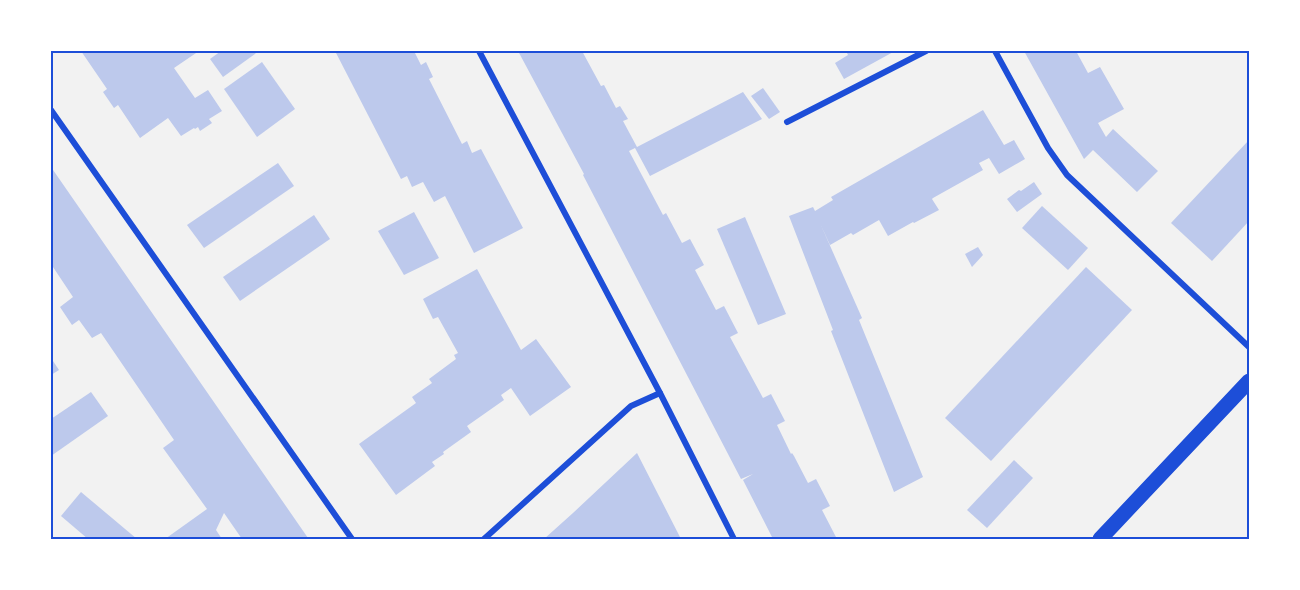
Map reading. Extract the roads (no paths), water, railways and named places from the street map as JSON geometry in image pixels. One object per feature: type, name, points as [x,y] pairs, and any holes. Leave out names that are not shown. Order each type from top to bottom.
[{"type":"main road","points":[[1100,539],[1249,381]]},
{"type":"street","points":[[479,51],[660,393],[734,539]]},
{"type":"street","points":[[787,122],[926,51]]},
{"type":"street","points":[[995,51],[1048,148],[1067,175],[1249,346]]},
{"type":"street","points":[[51,110],[352,539]]},
{"type":"street","points":[[484,539],[631,406],[660,393]]}]
